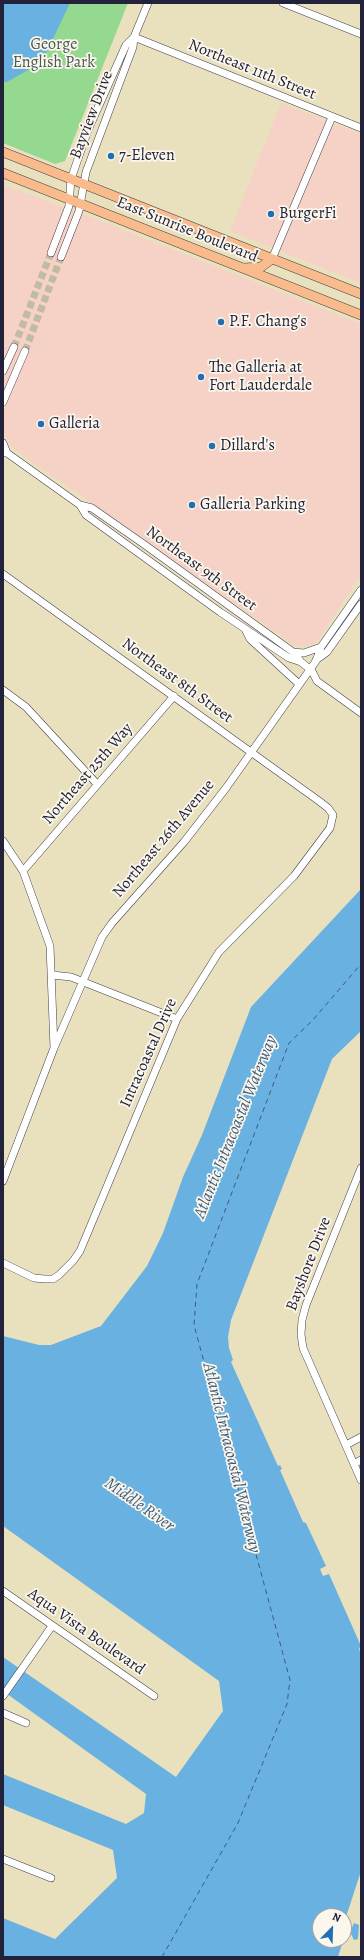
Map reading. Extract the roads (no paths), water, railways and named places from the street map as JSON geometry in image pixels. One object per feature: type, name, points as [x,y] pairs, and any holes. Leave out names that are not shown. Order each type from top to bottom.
[{"type":"main road","name":"East Sunrise Boulevard","points":[[3,152],[361,294]]},
{"type":"main road","name":"East Sunrise Boulevard","points":[[3,173],[361,315]]},
{"type":"main road","points":[[243,268],[261,266],[272,259]]},
{"type":"street","name":"Bayview Drive","points":[[61,257],[80,204],[83,184],[133,47],[134,37],[148,3]]},
{"type":"street","points":[[283,3],[361,34]]},
{"type":"street","name":"Bayview Drive","points":[[51,253],[70,200],[71,179],[98,109],[126,45],[134,37]]},
{"type":"street","name":"Northeast 11th Street","points":[[134,37],[361,128]]},
{"type":"street","points":[[272,259],[332,117]]},
{"type":"street","points":[[3,371],[14,346]]},
{"type":"street","points":[[3,402],[25,351]]},
{"type":"street","name":"Northeast 9th Street","points":[[3,443],[5,453],[80,505],[92,508],[294,652],[301,662],[310,669],[317,681],[361,713]]},
{"type":"street","name":"Northeast 9th Street","points":[[80,505],[86,515],[245,629],[288,658],[301,662]]},
{"type":"street","name":"Northeast 8th Street","points":[[3,574],[324,804],[333,815]]},
{"type":"street","name":"Northeast 26th Avenue","points":[[316,661],[321,647],[361,590]]},
{"type":"street","name":"Northeast 26th Avenue","points":[[3,1181],[54,1048],[102,936],[184,842],[252,752],[310,669],[316,661],[327,652],[361,604]]},
{"type":"street","name":"Northeast 9th Street","points":[[245,629],[250,639],[299,684]]},
{"type":"street","points":[[294,652],[304,653],[321,647]]},
{"type":"street","points":[[3,690],[26,707],[98,784]]},
{"type":"street","name":"Northeast 25th Way","points":[[23,871],[174,696]]},
{"type":"street","name":"Intracoastal Drive","points":[[3,1263],[34,1278],[53,1279],[67,1269],[80,1251],[177,1019],[219,952],[294,876],[330,828],[333,815]]},
{"type":"street","points":[[3,841],[23,871],[50,946],[54,1048]]},
{"type":"street","points":[[52,975],[63,975],[82,981],[177,1019]]},
{"type":"street","name":"Bayshore Drive","points":[[361,1168],[358,1182],[306,1305],[301,1327],[303,1348],[361,1480]]},
{"type":"street","points":[[346,1445],[361,1438]]},
{"type":"street","points":[[354,1464],[361,1460]]},
{"type":"street","name":"Aqua Vista Boulevard","points":[[3,1591],[154,1696]]},
{"type":"street","points":[[3,1695],[52,1626]]},
{"type":"street","points":[[3,1713],[26,1723]]},
{"type":"street","points":[[3,1859],[51,1878]]},
{"type":"water","points":[[3,3],[70,3],[42,62],[7,82],[3,82]]},
{"type":"water","points":[[361,889],[361,1031],[332,1059],[231,1320],[228,1337],[229,1348],[233,1360],[231,1362],[278,1466],[280,1465],[282,1469],[280,1470],[303,1522],[306,1523],[326,1566],[320,1569],[323,1576],[329,1574],[361,1646],[359,1649],[361,1654],[361,1871],[349,1908],[312,1908],[312,1948],[341,1948],[338,1957],[3,1957],[3,1918],[55,1939],[117,1878],[113,1850],[3,1805],[3,1774],[126,1824],[144,1813],[146,1794],[3,1691],[3,1657],[176,1777],[223,1711],[219,1681],[3,1526],[3,1336],[39,1345],[51,1345],[101,1326],[147,1266],[163,1233],[183,1177],[202,1135],[251,1007]]},
{"type":"water","points":[[354,1923],[359,1925],[358,1939],[354,1940],[352,1936],[352,1928]]},
{"type":"tunnel","points":[[14,347],[51,253]]},
{"type":"tunnel","points":[[25,351],[61,257]]},
{"type":"place","name":"7-Eleven","points":[[111,156]]},
{"type":"place","name":"BurgerFi","points":[[271,214]]},
{"type":"place","name":"P.F. Chang's","points":[[221,322]]},
{"type":"place","name":"The Galleria at Fort Lauderdale","points":[[201,377]]},
{"type":"place","name":"Galleria","points":[[41,424]]},
{"type":"place","name":"Dillard's","points":[[212,446]]},
{"type":"place","name":"Galleria Parking","points":[[192,505]]},
{"type":"park label","name":"George English Park","points":[[54,54]]},
{"type":"water label","name":"Atlantic Intracoastal Waterway","points":[[236,1127]]},
{"type":"water label","name":"Atlantic Intracoastal Waterway","points":[[231,1458]]},
{"type":"water label","name":"Middle River","points":[[139,1505]]}]
